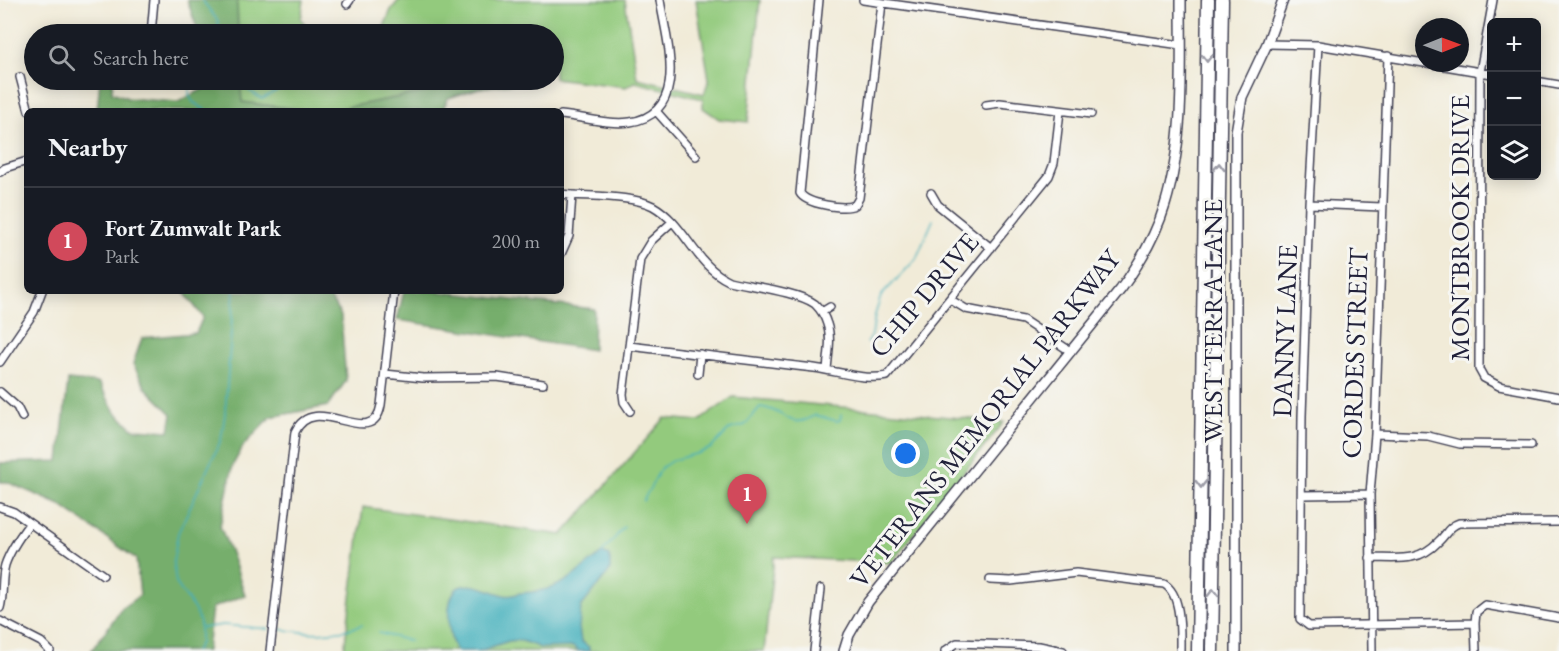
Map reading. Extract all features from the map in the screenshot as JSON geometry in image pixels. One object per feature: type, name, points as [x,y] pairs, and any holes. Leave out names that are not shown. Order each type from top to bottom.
[{"type":"highway","points":[[1198,651],[1208,0]]},
{"type":"highway","points":[[1212,651],[1222,0]]},
{"type":"street","points":[[152,24],[154,0]]},
{"type":"street","points":[[564,115],[611,122],[631,122],[656,111],[665,99],[671,79],[660,0]]},
{"type":"street","points":[[819,0],[801,196],[806,200],[843,208],[855,205],[859,198],[882,3]]},
{"type":"street","points":[[863,0],[1181,45]]},
{"type":"street","name":"VETERANS MEMORIAL PARKWAY","points":[[844,651],[849,635],[868,602],[1124,284],[1153,235],[1165,207],[1176,151],[1181,0]]},
{"type":"street","name":"WEST TERRA LANE","points":[[1236,651],[1236,132],[1242,97],[1267,44],[1283,0]]},
{"type":"street","name":"MONTBROOK DRIVE","points":[[1493,0],[1480,72],[1479,369],[1484,378],[1499,386],[1559,397]]},
{"type":"street","points":[[1267,44],[1318,45],[1415,61]]},
{"type":"street","name":"DANNY LANE","points":[[1318,45],[1302,416],[1300,618],[1309,626],[1371,625]]},
{"type":"street","name":"CORDES STREET","points":[[1372,651],[1370,494],[1375,434],[1388,56]]},
{"type":"street","points":[[1469,70],[1487,73]]},
{"type":"street","points":[[20,77],[28,108]]},
{"type":"street","points":[[1541,82],[1559,85]]},
{"type":"street","points":[[986,105],[1000,103],[1091,114]]},
{"type":"street","points":[[656,111],[696,156]]},
{"type":"street","name":"CHIP DRIVE","points":[[629,346],[827,370],[861,377],[887,376],[951,300],[1049,176],[1054,163],[1060,111]]},
{"type":"street","points":[[0,172],[24,162]]},
{"type":"street","points":[[932,193],[938,205],[991,248]]},
{"type":"street","points":[[564,194],[644,203],[655,208],[672,222],[710,269],[719,276],[729,281],[802,298],[815,304],[822,312],[830,335],[827,370]]},
{"type":"street","points":[[564,248],[570,236],[572,195]]},
{"type":"street","points":[[1310,204],[1382,207]]},
{"type":"street","points":[[630,411],[624,402],[623,394],[640,259],[651,241],[672,222]]},
{"type":"street","points":[[0,362],[34,312],[41,294]]},
{"type":"street","points":[[270,651],[295,432],[302,420],[308,417],[320,416],[358,424],[375,420],[380,412],[394,294]]},
{"type":"street","points":[[951,300],[966,309],[1023,320],[1070,351]]},
{"type":"street","points":[[822,312],[830,306]]},
{"type":"street","points":[[698,374],[700,354]]},
{"type":"street","points":[[385,374],[423,378],[497,377],[543,384]]},
{"type":"street","points":[[0,392],[17,406],[22,417]]},
{"type":"street","points":[[1375,434],[1428,436],[1460,444],[1531,445]]},
{"type":"street","points":[[1303,495],[1370,494]]},
{"type":"street","points":[[0,507],[14,512],[103,575]]},
{"type":"street","points":[[1370,558],[1414,558],[1426,553],[1449,528],[1459,523],[1559,522]]},
{"type":"street","points":[[0,608],[5,566],[29,524]]},
{"type":"street","points":[[990,580],[1011,581],[1076,573],[1164,584],[1174,593],[1177,603],[1180,651]]},
{"type":"street","points":[[814,651],[821,589]]},
{"type":"street","points":[[1476,651],[1476,612],[1485,605],[1559,618]]},
{"type":"street","points":[[0,621],[41,642],[50,651]]},
{"type":"street","points":[[1371,625],[1475,623]]},
{"type":"street","points":[[945,651],[957,643],[1038,646],[1063,651]]},
{"type":"green space","points":[[187,0],[237,0],[238,24],[195,24]]},
{"type":"green space","points":[[237,0],[304,0],[301,19],[305,24],[238,24]]},
{"type":"green space","points":[[399,0],[424,2],[443,0],[625,0],[637,78],[704,94],[709,79],[696,0],[760,0],[748,122],[719,119],[703,108],[703,99],[635,82],[626,87],[564,79],[564,24],[385,24],[391,10]]},
{"type":"green space","points":[[99,90],[112,90],[112,92],[128,98],[178,102],[201,90],[241,90],[242,102],[287,108],[97,108]]},
{"type":"green space","points":[[240,90],[473,90],[448,98],[443,108],[288,108],[241,102]]},
{"type":"green space","points":[[435,90],[473,90],[448,98],[443,108],[342,108]]},
{"type":"green space","points":[[185,294],[328,294],[341,316],[346,381],[328,406],[271,417],[244,445],[233,465],[220,526],[245,595],[212,608],[207,651],[91,651],[122,608],[140,595],[136,559],[60,505],[7,482],[0,482],[0,463],[59,461],[68,380],[99,383],[115,412],[134,429],[169,431],[172,414],[146,388],[133,364],[142,338],[196,333],[203,317]]},
{"type":"green space","points":[[403,294],[460,294],[594,309],[593,350],[397,320]]},
{"type":"green space","points":[[733,397],[1004,422],[891,563],[774,557],[764,651],[344,651],[363,507],[562,535],[665,418],[699,421]]},
{"type":"water","points":[[602,553],[610,556],[610,571],[581,607],[579,628],[581,641],[589,647],[589,651],[579,651],[573,647],[541,648],[519,640],[479,651],[457,651],[449,628],[449,608],[454,592],[459,587],[471,585],[509,596],[535,592],[565,581]]},
{"type":"waterway","points":[[202,0],[218,24]]},
{"type":"waterway","points":[[190,90],[189,95],[193,102],[202,108]]},
{"type":"waterway","points":[[248,90],[262,99],[278,90]]},
{"type":"waterway","points":[[867,343],[872,335],[881,296],[916,259],[933,220]]},
{"type":"waterway","points":[[195,651],[200,643],[200,623],[194,609],[176,583],[173,562],[178,533],[221,440],[234,294]]},
{"type":"waterway","points":[[643,501],[661,468],[673,460],[711,448],[730,429],[745,425],[760,407],[777,412],[793,421],[806,420],[815,415],[837,421],[840,420],[841,415]]},
{"type":"waterway","points":[[602,553],[624,527]]},
{"type":"waterway","points":[[202,628],[223,625],[269,629]]},
{"type":"waterway","points":[[277,629],[330,632],[362,625]]},
{"type":"waterway","points":[[379,633],[410,641]]},
{"type":"place","name":"Fort Zumwalt Park","points":[[747,524]]}]
